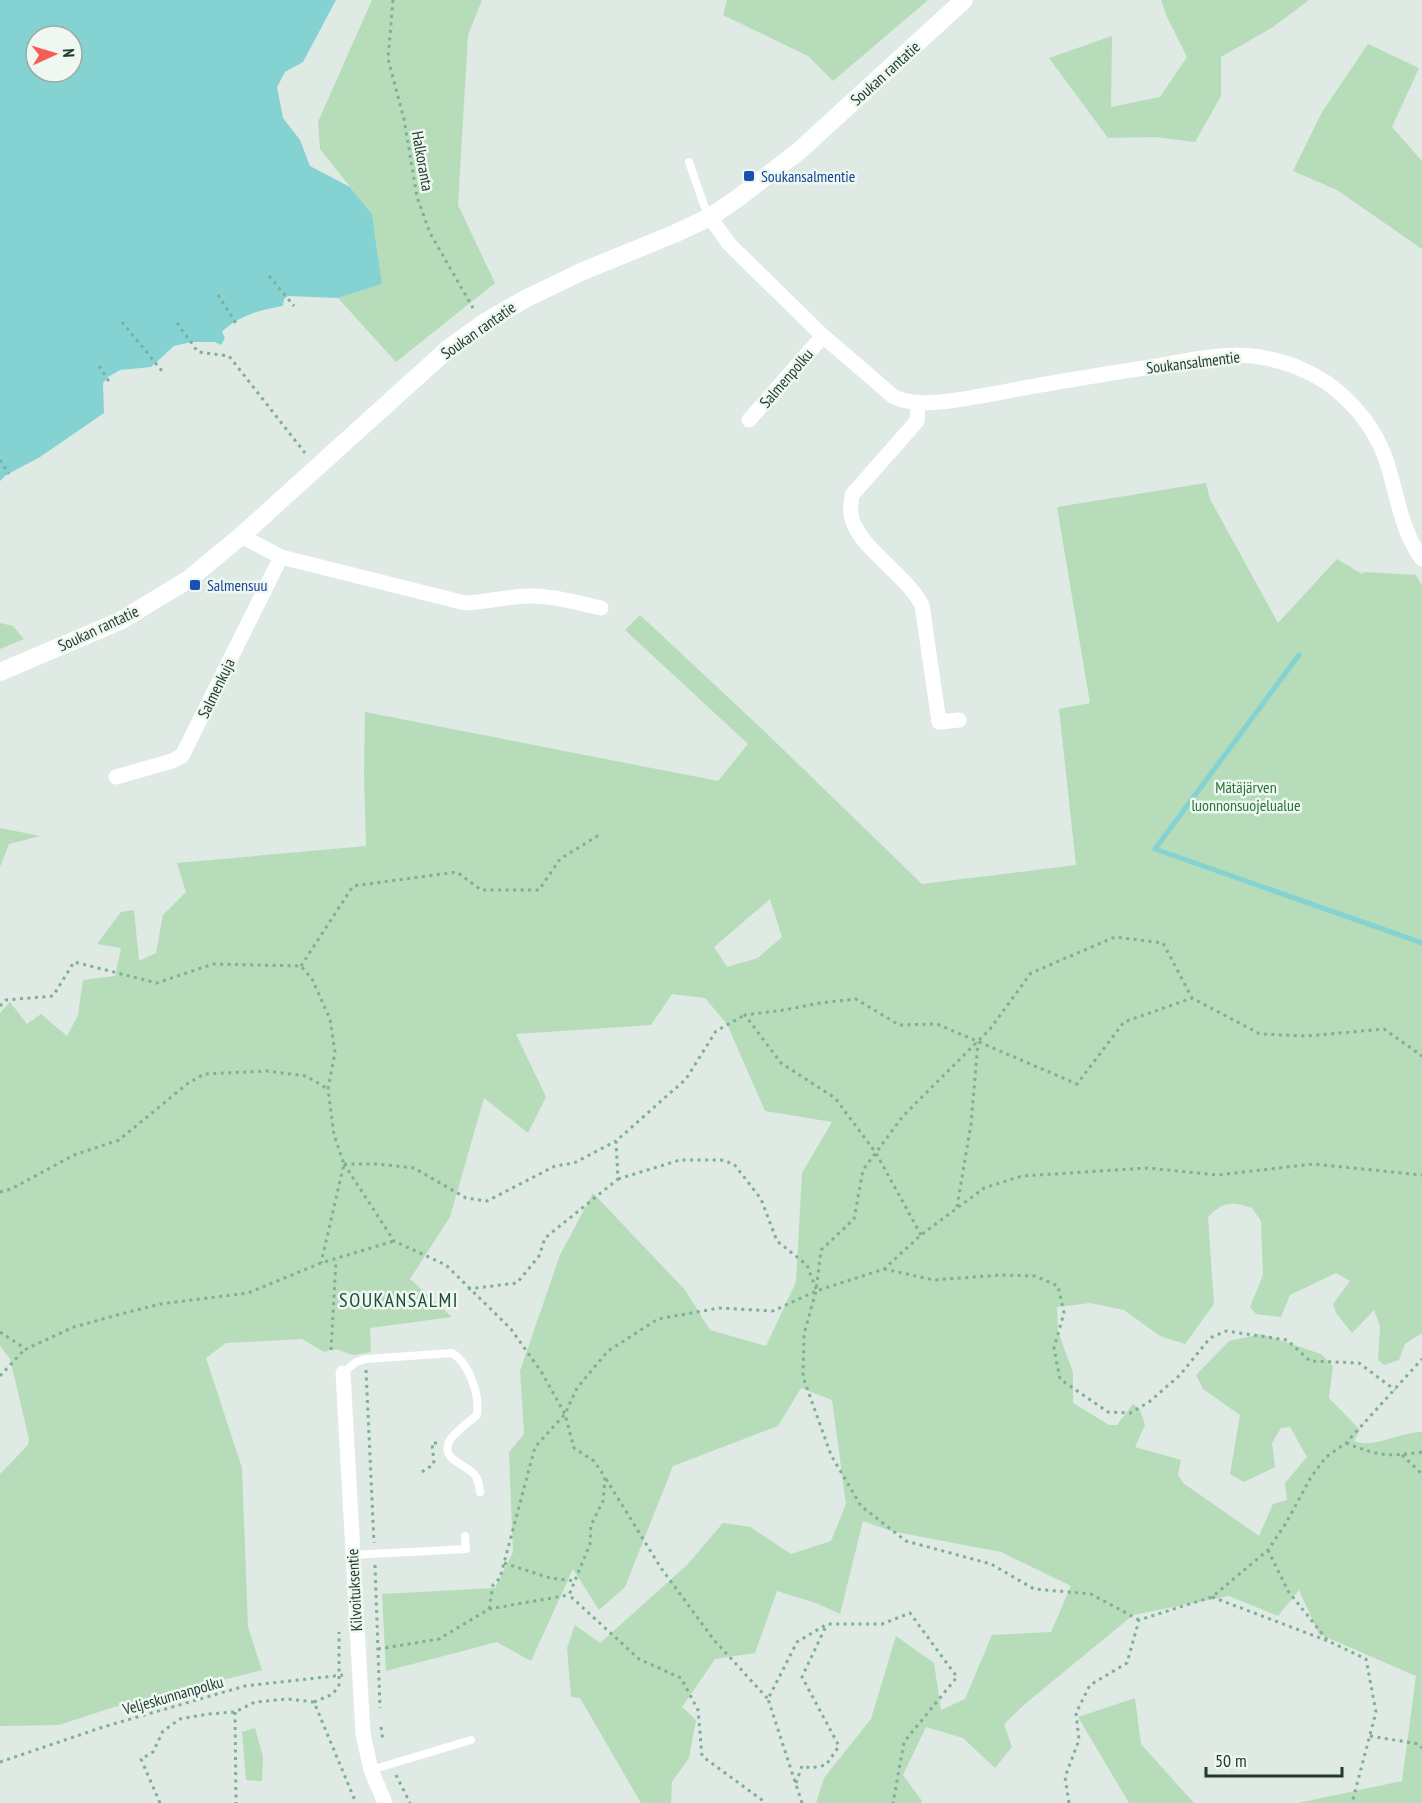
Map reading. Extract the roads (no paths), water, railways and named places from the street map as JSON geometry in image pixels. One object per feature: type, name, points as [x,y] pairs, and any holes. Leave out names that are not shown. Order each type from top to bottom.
[{"type":"street","name":"Soukan rantatie","points":[[0,672],[120,621],[189,579],[242,536],[449,348],[485,322],[525,299],[581,272],[710,217],[738,198],[799,151],[964,0]]},
{"type":"street","name":"Soukansalmentie","points":[[710,217],[729,244],[823,336],[894,397],[902,401],[962,399],[1215,357],[1250,356],[1300,369],[1341,394],[1371,428],[1388,467],[1403,522],[1422,560]]},
{"type":"street","name":"Salmenpolku","points":[[749,420],[823,336]]},
{"type":"street","points":[[918,402],[916,421],[852,495],[850,509],[852,522],[860,535],[916,593],[922,605],[939,722],[959,720]]},
{"type":"street","points":[[242,536],[281,557],[465,603],[525,596],[545,597],[602,608]]},
{"type":"street","name":"Salmenkuja","points":[[116,777],[182,756],[281,557]]},
{"type":"street","name":"Kilvoituksentie","points":[[343,1372],[363,1734],[371,1770],[385,1803]]},
{"type":"lane","points":[[689,162],[710,217]]},
{"type":"lane","points":[[343,1372],[356,1362],[366,1359],[452,1353],[458,1356],[474,1384],[479,1403],[477,1415],[448,1443],[450,1456],[452,1461],[472,1473],[479,1481],[480,1492]]},
{"type":"lane","points":[[352,1555],[466,1549],[465,1536]]},
{"type":"lane","points":[[371,1770],[471,1740]]},
{"type":"water","points":[[0,0],[336,0],[303,62],[285,72],[277,87],[283,118],[300,140],[310,166],[350,187],[372,214],[382,284],[338,298],[288,296],[284,299],[283,306],[250,314],[228,326],[222,332],[225,338],[221,345],[215,342],[191,342],[174,346],[151,367],[120,370],[103,383],[104,413],[40,457],[6,475],[0,481]]},
{"type":"waterway","points":[[1299,655],[1155,849],[1422,943]]},
{"type":"place","name":"Soukansalmentie","points":[[749,176]]},
{"type":"place","name":"Salmensuu","points":[[195,585]]},
{"type":"district","name":"SOUKANSALMI","points":[[399,1300]]},
{"type":"park label","name":"Mätäjärven luonnonsuojelualue","points":[[1246,796]]}]
